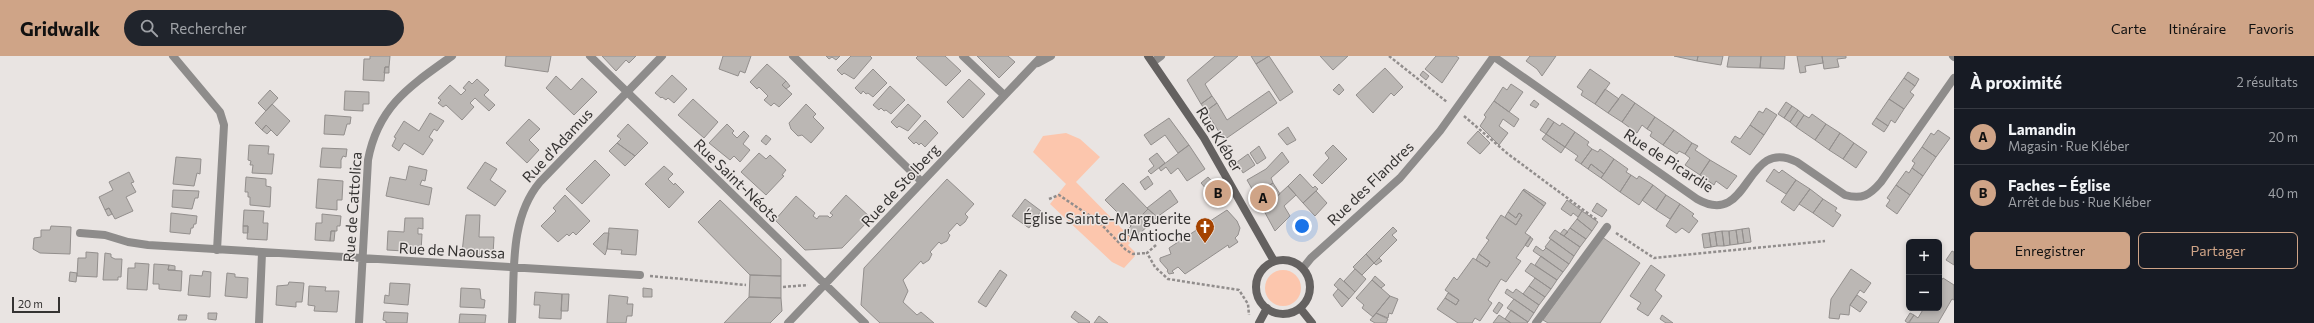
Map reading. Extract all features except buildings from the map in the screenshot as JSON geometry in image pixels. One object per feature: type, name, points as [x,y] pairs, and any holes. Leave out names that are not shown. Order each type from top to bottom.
[{"type":"street","points":[[173,56],[220,112],[224,126],[217,250]]},
{"type":"street","name":"Rue de Cattolica","points":[[359,323],[368,160],[376,130],[385,113],[401,94],[452,56]]},
{"type":"street","name":"Rue Saint-Néots","points":[[590,56],[625,92],[865,323]]},
{"type":"street","name":"Rue d'Adamus","points":[[512,323],[520,217],[532,191],[625,92],[662,56]]},
{"type":"street","points":[[793,56],[922,182]]},
{"type":"street","points":[[963,56],[1004,95]]},
{"type":"street","name":"Rue de Stolberg","points":[[788,323],[1042,56]]},
{"type":"street","name":"Rue de Stolberg","points":[[1032,67],[1050,56]]},
{"type":"street","points":[[1150,59],[1160,56]]},
{"type":"street","name":"Rue des Flandres","points":[[1303,268],[1311,258],[1400,178],[1456,109],[1494,56]]},
{"type":"street","name":"Rue de Picardie","points":[[1494,56],[1697,199],[1706,204],[1720,206],[1735,198],[1761,163],[1774,157],[1789,158],[1797,162],[1845,195],[1853,198],[1866,196],[1881,182],[1954,78]]},
{"type":"street","name":"Rue Kléber","points":[[1150,59],[1204,138],[1274,261]]},
{"type":"street","points":[[1536,323],[1607,227]]},
{"type":"street","name":"Rue de Naoussa","points":[[80,233],[111,236],[138,245],[640,275]]},
{"type":"street","points":[[259,323],[262,253]]},
{"type":"street","points":[[1274,261],[1292,261],[1303,268],[1310,280],[1311,289],[1306,301],[1300,308],[1283,314],[1274,313],[1258,298],[1256,285],[1260,272],[1274,261]]},
{"type":"street","points":[[1259,322],[1267,308]]},
{"type":"street","points":[[1300,308],[1312,323]]},
{"type":"path","points":[[1389,56],[1456,109],[1508,154],[1607,227],[1654,258],[1825,241]]},
{"type":"path","points":[[1049,199],[1059,195],[1099,222],[1126,250],[1133,254],[1147,253],[1156,245]]},
{"type":"path","points":[[1147,253],[1155,267],[1168,279],[1239,290],[1248,304],[1249,315],[1259,322]]},
{"type":"path","points":[[640,275],[746,285]]},
{"type":"path","points":[[783,287],[825,284]]},
{"type":"shaded area","points":[[1066,133],[1080,139],[1100,157],[1076,182],[1133,240],[1128,245],[1135,252],[1133,254],[1135,256],[1124,268],[1112,262],[1050,204],[1066,184],[1033,152],[1043,136]]},
{"type":"shaded area","points":[[1287,270],[1296,275],[1300,281],[1300,295],[1296,301],[1287,306],[1279,306],[1270,301],[1266,295],[1265,284],[1270,275],[1276,271]]},
{"type":"place","name":"Faches – Église","points":[[1218,193]]},
{"type":"place","name":"Lamandin","points":[[1263,198]]},
{"type":"place","name":"Église Sainte-Marguerite d'Antioche","points":[[1205,244]]}]
